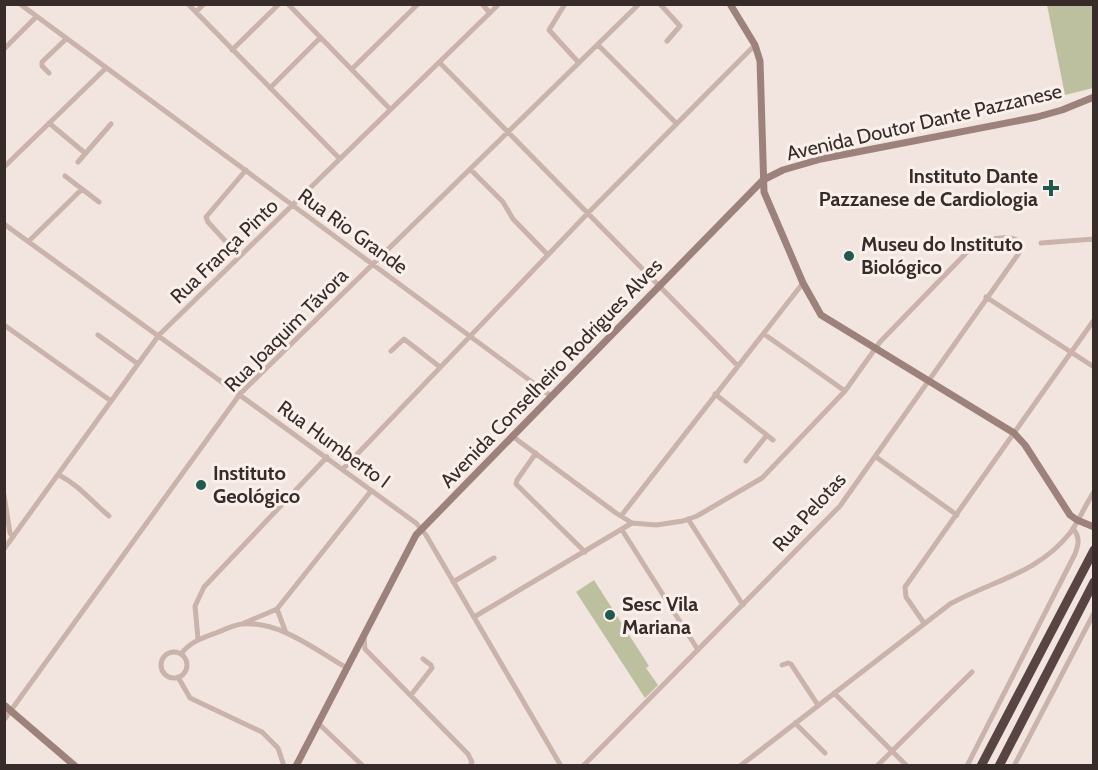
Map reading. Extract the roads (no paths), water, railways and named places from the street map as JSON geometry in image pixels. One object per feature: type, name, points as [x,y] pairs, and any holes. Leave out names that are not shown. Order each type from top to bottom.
[{"type":"highway","points":[[981,765],[1094,550]]},
{"type":"highway","points":[[999,765],[1094,582]]},
{"type":"street","name":"Rua Rio Grande","points":[[20,4],[551,396]]},
{"type":"street","points":[[188,4],[340,159]]},
{"type":"street","points":[[196,12],[204,4]]},
{"type":"street","points":[[232,50],[279,4]]},
{"type":"street","points":[[352,69],[418,4]]},
{"type":"street","points":[[482,4],[490,13]]},
{"type":"street","name":"Rua França Pinto","points":[[4,549],[159,335],[499,4]]},
{"type":"street","points":[[565,4],[549,30],[579,63]]},
{"type":"street","name":"Rua Joaquim Távora","points":[[4,720],[240,394],[639,4]]},
{"type":"street","points":[[660,4],[680,24],[680,28],[667,41]]},
{"type":"street","points":[[730,4],[755,45],[760,61],[764,192],[803,283],[821,315],[1014,433],[1069,513],[1080,522],[1094,527]]},
{"type":"street","points":[[289,5],[390,109]]},
{"type":"street","points":[[4,49],[36,17]]},
{"type":"street","points":[[270,88],[320,38]]},
{"type":"street","points":[[49,73],[42,66],[42,62],[66,39]]},
{"type":"street","points":[[598,45],[676,123]]},
{"type":"street","points":[[343,469],[588,213],[755,45]]},
{"type":"street","points":[[440,63],[738,366]]},
{"type":"street","points":[[4,167],[106,68]]},
{"type":"street","name":"Avenida Doutor Dante Pazzanese","points":[[763,180],[783,170],[821,159],[1055,113],[1094,97]]},
{"type":"street","points":[[49,123],[85,153]]},
{"type":"street","points":[[78,162],[111,124]]},
{"type":"street","points":[[470,169],[503,202],[513,219],[548,255]]},
{"type":"street","points":[[239,256],[208,222],[206,216],[246,170]]},
{"type":"street","points":[[65,176],[99,202]]},
{"type":"street","name":"Avenida Conselheiro Rodrigues Alves","points":[[296,765],[421,529],[763,180]]},
{"type":"street","points":[[29,241],[82,189]]},
{"type":"street","name":"Rua Humberto I","points":[[4,224],[416,523],[561,765]]},
{"type":"street","name":"Rua Pelotas","points":[[584,765],[833,514],[876,457],[1021,249],[1022,243],[1015,239],[979,242],[876,348]]},
{"type":"street","points":[[1041,243],[1094,239]]},
{"type":"street","points":[[621,516],[803,283]]},
{"type":"street","points":[[986,297],[1094,367]]},
{"type":"street","points":[[924,623],[906,597],[905,587],[1094,320]]},
{"type":"street","points":[[4,325],[111,401]]},
{"type":"street","points":[[764,334],[845,391]]},
{"type":"street","points":[[98,335],[138,364]]},
{"type":"street","points":[[391,351],[403,339],[440,367]]},
{"type":"street","points":[[512,436],[621,516],[633,522],[656,525],[688,519],[762,478],[845,391],[876,348]]},
{"type":"street","points":[[715,394],[773,440]]},
{"type":"street","points":[[746,461],[767,435]]},
{"type":"street","points":[[536,453],[516,484],[585,552]]},
{"type":"street","points":[[198,639],[195,606],[204,587],[327,457]]},
{"type":"street","points":[[876,457],[957,515]]},
{"type":"street","points":[[59,475],[81,488],[109,516]]},
{"type":"street","points":[[181,654],[198,639],[277,609],[371,490]]},
{"type":"street","points":[[740,765],[924,623],[968,594],[1038,563],[1048,556],[1080,522],[1094,492]]},
{"type":"street","points":[[4,495],[10,532],[13,537]]},
{"type":"street","points":[[688,519],[743,605]]},
{"type":"street","points":[[474,617],[633,522]]},
{"type":"street","points":[[967,765],[1075,554],[1079,541],[1073,528]]},
{"type":"street","points":[[622,530],[698,650]]},
{"type":"street","points":[[453,582],[494,558]]},
{"type":"street","points":[[277,609],[286,633]]},
{"type":"street","points":[[1016,764],[1094,613]]},
{"type":"street","points":[[240,624],[272,626],[347,668]]},
{"type":"street","points":[[364,636],[365,649],[468,754],[471,759],[470,765]]},
{"type":"street","points":[[354,655],[365,649]]},
{"type":"street","points":[[178,677],[185,672],[187,665],[185,658],[181,654],[169,653],[161,665],[166,674],[178,677],[190,699],[251,726],[271,740],[278,748],[284,765]]},
{"type":"street","points":[[411,695],[432,668],[423,659]]},
{"type":"street","points":[[782,665],[791,664],[818,705]]},
{"type":"street","points":[[877,765],[972,672]]},
{"type":"street","points":[[834,693],[907,765]]},
{"type":"street","points":[[4,705],[75,765]]},
{"type":"street","points":[[318,723],[363,765]]},
{"type":"street","points":[[795,723],[825,753]]},
{"type":"place","name":"Instituto Dante Pazzanese de Cardiologia","points":[[1051,188]]},
{"type":"place","name":"Museu do Instituto Biológico","points":[[849,256]]},
{"type":"place","name":"Instituto Geológico","points":[[201,485]]},
{"type":"place","name":"Sesc Vila Mariana","points":[[610,615]]}]
